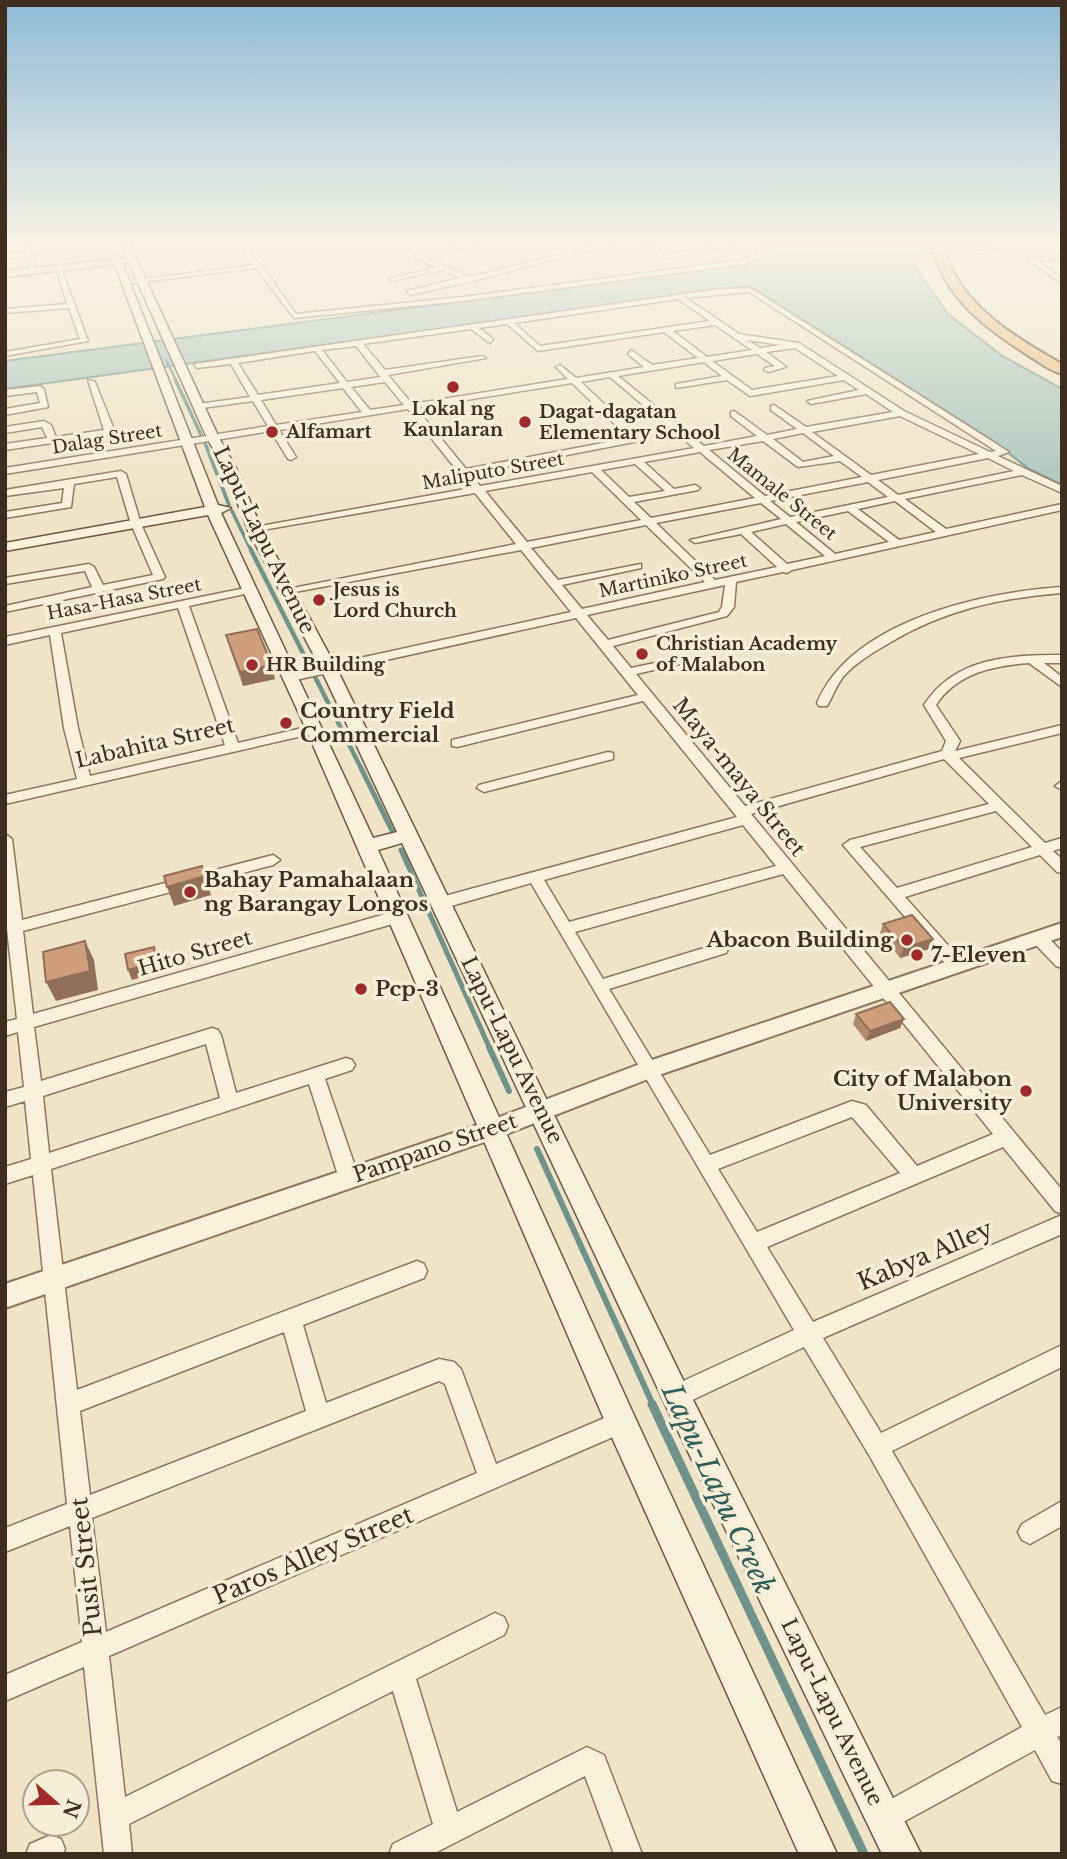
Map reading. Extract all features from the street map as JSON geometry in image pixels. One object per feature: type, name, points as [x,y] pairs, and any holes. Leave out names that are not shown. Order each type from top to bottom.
[{"type":"highway","points":[[1004,332],[1062,370]]},
{"type":"main road","name":"Lapu-Lapu Avenue","points":[[143,332],[213,510],[250,590],[310,673],[409,835],[676,1396],[902,1854]]},
{"type":"main road","name":"Lapu-Lapu Avenue","points":[[164,332],[213,438],[230,468],[243,505],[288,592],[310,673],[315,729],[365,847],[493,1129],[621,1422],[818,1854]]},
{"type":"main road","points":[[5,547],[243,505]]},
{"type":"main road","points":[[365,847],[409,835]]},
{"type":"street","points":[[5,354],[82,343],[79,332]]},
{"type":"street","points":[[197,366],[439,332]]},
{"type":"street","points":[[479,332],[490,341]]},
{"type":"street","points":[[519,332],[538,349],[654,332]]},
{"type":"street","points":[[668,332],[750,393],[845,377]]},
{"type":"street","points":[[732,332],[782,367],[768,370],[790,385]]},
{"type":"street","points":[[288,592],[1004,452],[818,332]]},
{"type":"street","points":[[566,335],[576,343]]},
{"type":"street","points":[[739,336],[796,345],[901,413],[1062,490]]},
{"type":"street","name":"Maya-maya Street","points":[[358,343],[1062,1205]]},
{"type":"street","name":"Dalag Street","points":[[5,471],[611,374],[650,368],[673,368],[706,359],[796,345]]},
{"type":"street","points":[[317,349],[368,414]]},
{"type":"street","points":[[631,352],[650,368]]},
{"type":"street","points":[[198,407],[346,385],[482,358]]},
{"type":"street","points":[[233,361],[276,428],[291,457]]},
{"type":"street","points":[[463,472],[636,439],[560,367]]},
{"type":"street","name":"Mamale Street","points":[[611,374],[699,450],[835,559]]},
{"type":"street","points":[[679,386],[690,380],[730,377]]},
{"type":"street","points":[[91,382],[116,454]]},
{"type":"street","points":[[5,393],[40,389],[44,406],[5,412]]},
{"type":"street","points":[[811,401],[867,391]]},
{"type":"street","points":[[774,408],[944,533]]},
{"type":"street","name":"Maliputo Street","points":[[256,530],[901,413]]},
{"type":"street","points":[[734,414],[802,466],[841,458]]},
{"type":"street","points":[[5,430],[44,424],[48,427],[52,440]]},
{"type":"street","points":[[5,447],[110,432]]},
{"type":"street","points":[[5,515],[67,505],[71,482],[68,461]]},
{"type":"street","points":[[637,461],[672,492]]},
{"type":"street","points":[[594,469],[713,584]]},
{"type":"street","points":[[695,540],[1023,472]]},
{"type":"street","points":[[5,494],[122,475],[136,524],[159,577],[5,609]]},
{"type":"street","points":[[625,501],[695,488]]},
{"type":"street","name":"Martiniko Street","points":[[310,673],[731,580],[788,570],[1062,507]]},
{"type":"street","points":[[850,508],[898,544]]},
{"type":"street","points":[[743,530],[788,570]]},
{"type":"street","points":[[554,583],[637,566]]},
{"type":"street","points":[[5,581],[89,567],[99,590]]},
{"type":"street","points":[[604,645],[723,614],[728,607],[731,580]]},
{"type":"street","name":"Hasa-Hasa Street","points":[[5,641],[250,590]]},
{"type":"street","points":[[823,703],[830,683],[859,656],[915,622],[942,610],[995,596],[1062,590]]},
{"type":"street","points":[[183,605],[233,748]]},
{"type":"street","points":[[55,630],[71,728],[84,781]]},
{"type":"street","points":[[1030,658],[1062,683]]},
{"type":"street","points":[[948,755],[953,741],[930,705],[933,697],[961,675],[994,662],[1030,658],[1062,659]]},
{"type":"street","points":[[627,673],[684,659]]},
{"type":"street","points":[[457,743],[646,697]]},
{"type":"street","name":"Labahita Street","points":[[5,800],[315,729]]},
{"type":"street","points":[[441,903],[536,879],[948,755],[1062,729]]},
{"type":"street","points":[[948,755],[1062,868]]},
{"type":"street","points":[[484,788],[608,756]]},
{"type":"street","points":[[956,965],[850,845],[999,806]]},
{"type":"street","name":"Pusit Street","points":[[5,839],[9,900],[15,927],[26,1023],[118,1854]]},
{"type":"street","points":[[893,895],[1062,843]]},
{"type":"street","points":[[15,927],[272,860]]},
{"type":"street","points":[[565,929],[786,868]]},
{"type":"street","points":[[536,879],[648,1070],[1051,1727],[1062,1771]]},
{"type":"street","name":"Hito Street","points":[[5,1029],[396,917]]},
{"type":"street","name":"Pampano Street","points":[[5,1296],[493,1129],[648,1070],[1062,930]]},
{"type":"street","points":[[1039,939],[1062,962]]},
{"type":"street","points":[[599,986],[720,949]]},
{"type":"street","points":[[5,1100],[212,1035],[230,1103]]},
{"type":"street","points":[[5,1176],[346,1065]]},
{"type":"street","points":[[315,1076],[349,1178]]},
{"type":"street","points":[[706,1165],[852,1109],[860,1110],[914,1176]]},
{"type":"street","points":[[754,1243],[1006,1137]]},
{"type":"street","name":"Kabya Alley","points":[[676,1396],[809,1334],[1062,1224]]},
{"type":"street","points":[[68,1405],[417,1271]]},
{"type":"street","points":[[290,1320],[319,1417]]},
{"type":"street","points":[[877,1447],[1059,1363]]},
{"type":"street","points":[[5,1540],[439,1370],[452,1374],[490,1478]]},
{"type":"street","name":"Paros Alley Street","points":[[5,1688],[621,1422]]},
{"type":"street","points":[[1030,1532],[1062,1513]]},
{"type":"street","points":[[114,1817],[495,1626]]},
{"type":"street","points":[[401,1674],[449,1830]]},
{"type":"street","points":[[885,1818],[1051,1727]]},
{"type":"street","points":[[403,1854],[591,1760],[628,1854]]},
{"type":"water","points":[[230,332],[419,332],[5,389],[5,361]]},
{"type":"water","points":[[822,332],[971,332],[1001,355],[1062,389],[1062,485],[1029,469],[990,439]]},
{"type":"building","points":[[257,629],[272,665],[240,672],[226,635]]},
{"type":"building","points":[[202,866],[205,876],[167,887],[164,876]]},
{"type":"building","points":[[912,915],[933,939],[904,948],[883,924]]},
{"type":"building","points":[[85,941],[90,971],[46,982],[43,952]]},
{"type":"building","points":[[154,947],[157,962],[128,970],[125,954]]},
{"type":"building","points":[[890,1002],[904,1019],[870,1031],[856,1014]]},
{"type":"waterway","points":[[166,360],[176,380]]},
{"type":"waterway","points":[[175,379],[202,437]]},
{"type":"waterway","points":[[205,443],[229,505]]},
{"type":"waterway","points":[[232,511],[252,551]]},
{"type":"waterway","points":[[252,551],[361,769]]},
{"type":"waterway","name":"Lapu-Lapu Creek","points":[[361,769],[394,835]]},
{"type":"waterway","name":"Lapu-Lapu Creek","points":[[401,850],[490,1049]]},
{"type":"waterway","name":"Lapu-Lapu Creek","points":[[489,1047],[509,1091]]},
{"type":"waterway","name":"Lapu-Lapu Creek","points":[[537,1149],[653,1405]]},
{"type":"waterway","name":"Lapu-Lapu Creek","points":[[652,1404],[864,1854]]},
{"type":"place","name":"Lokal ng Kaunlaran","points":[[453,387]]},
{"type":"place","name":"Dagat-dagatan Elementary School","points":[[525,422]]},
{"type":"place","name":"Alfamart","points":[[272,432]]},
{"type":"place","name":"Jesus is Lord Church","points":[[319,600]]},
{"type":"place","name":"Christian Academy of Malabon","points":[[642,654]]},
{"type":"place","name":"HR Building","points":[[252,665]]},
{"type":"place","name":"Country Field Commercial","points":[[286,723]]},
{"type":"place","name":"Bahay Pamahalaan ng Barangay Longos","points":[[190,892]]},
{"type":"place","name":"Abacon Building","points":[[907,940]]},
{"type":"place","name":"7-Eleven","points":[[917,955]]},
{"type":"place","name":"Pcp-3","points":[[361,989]]},
{"type":"place","name":"City of Malabon University","points":[[1026,1091]]}]
